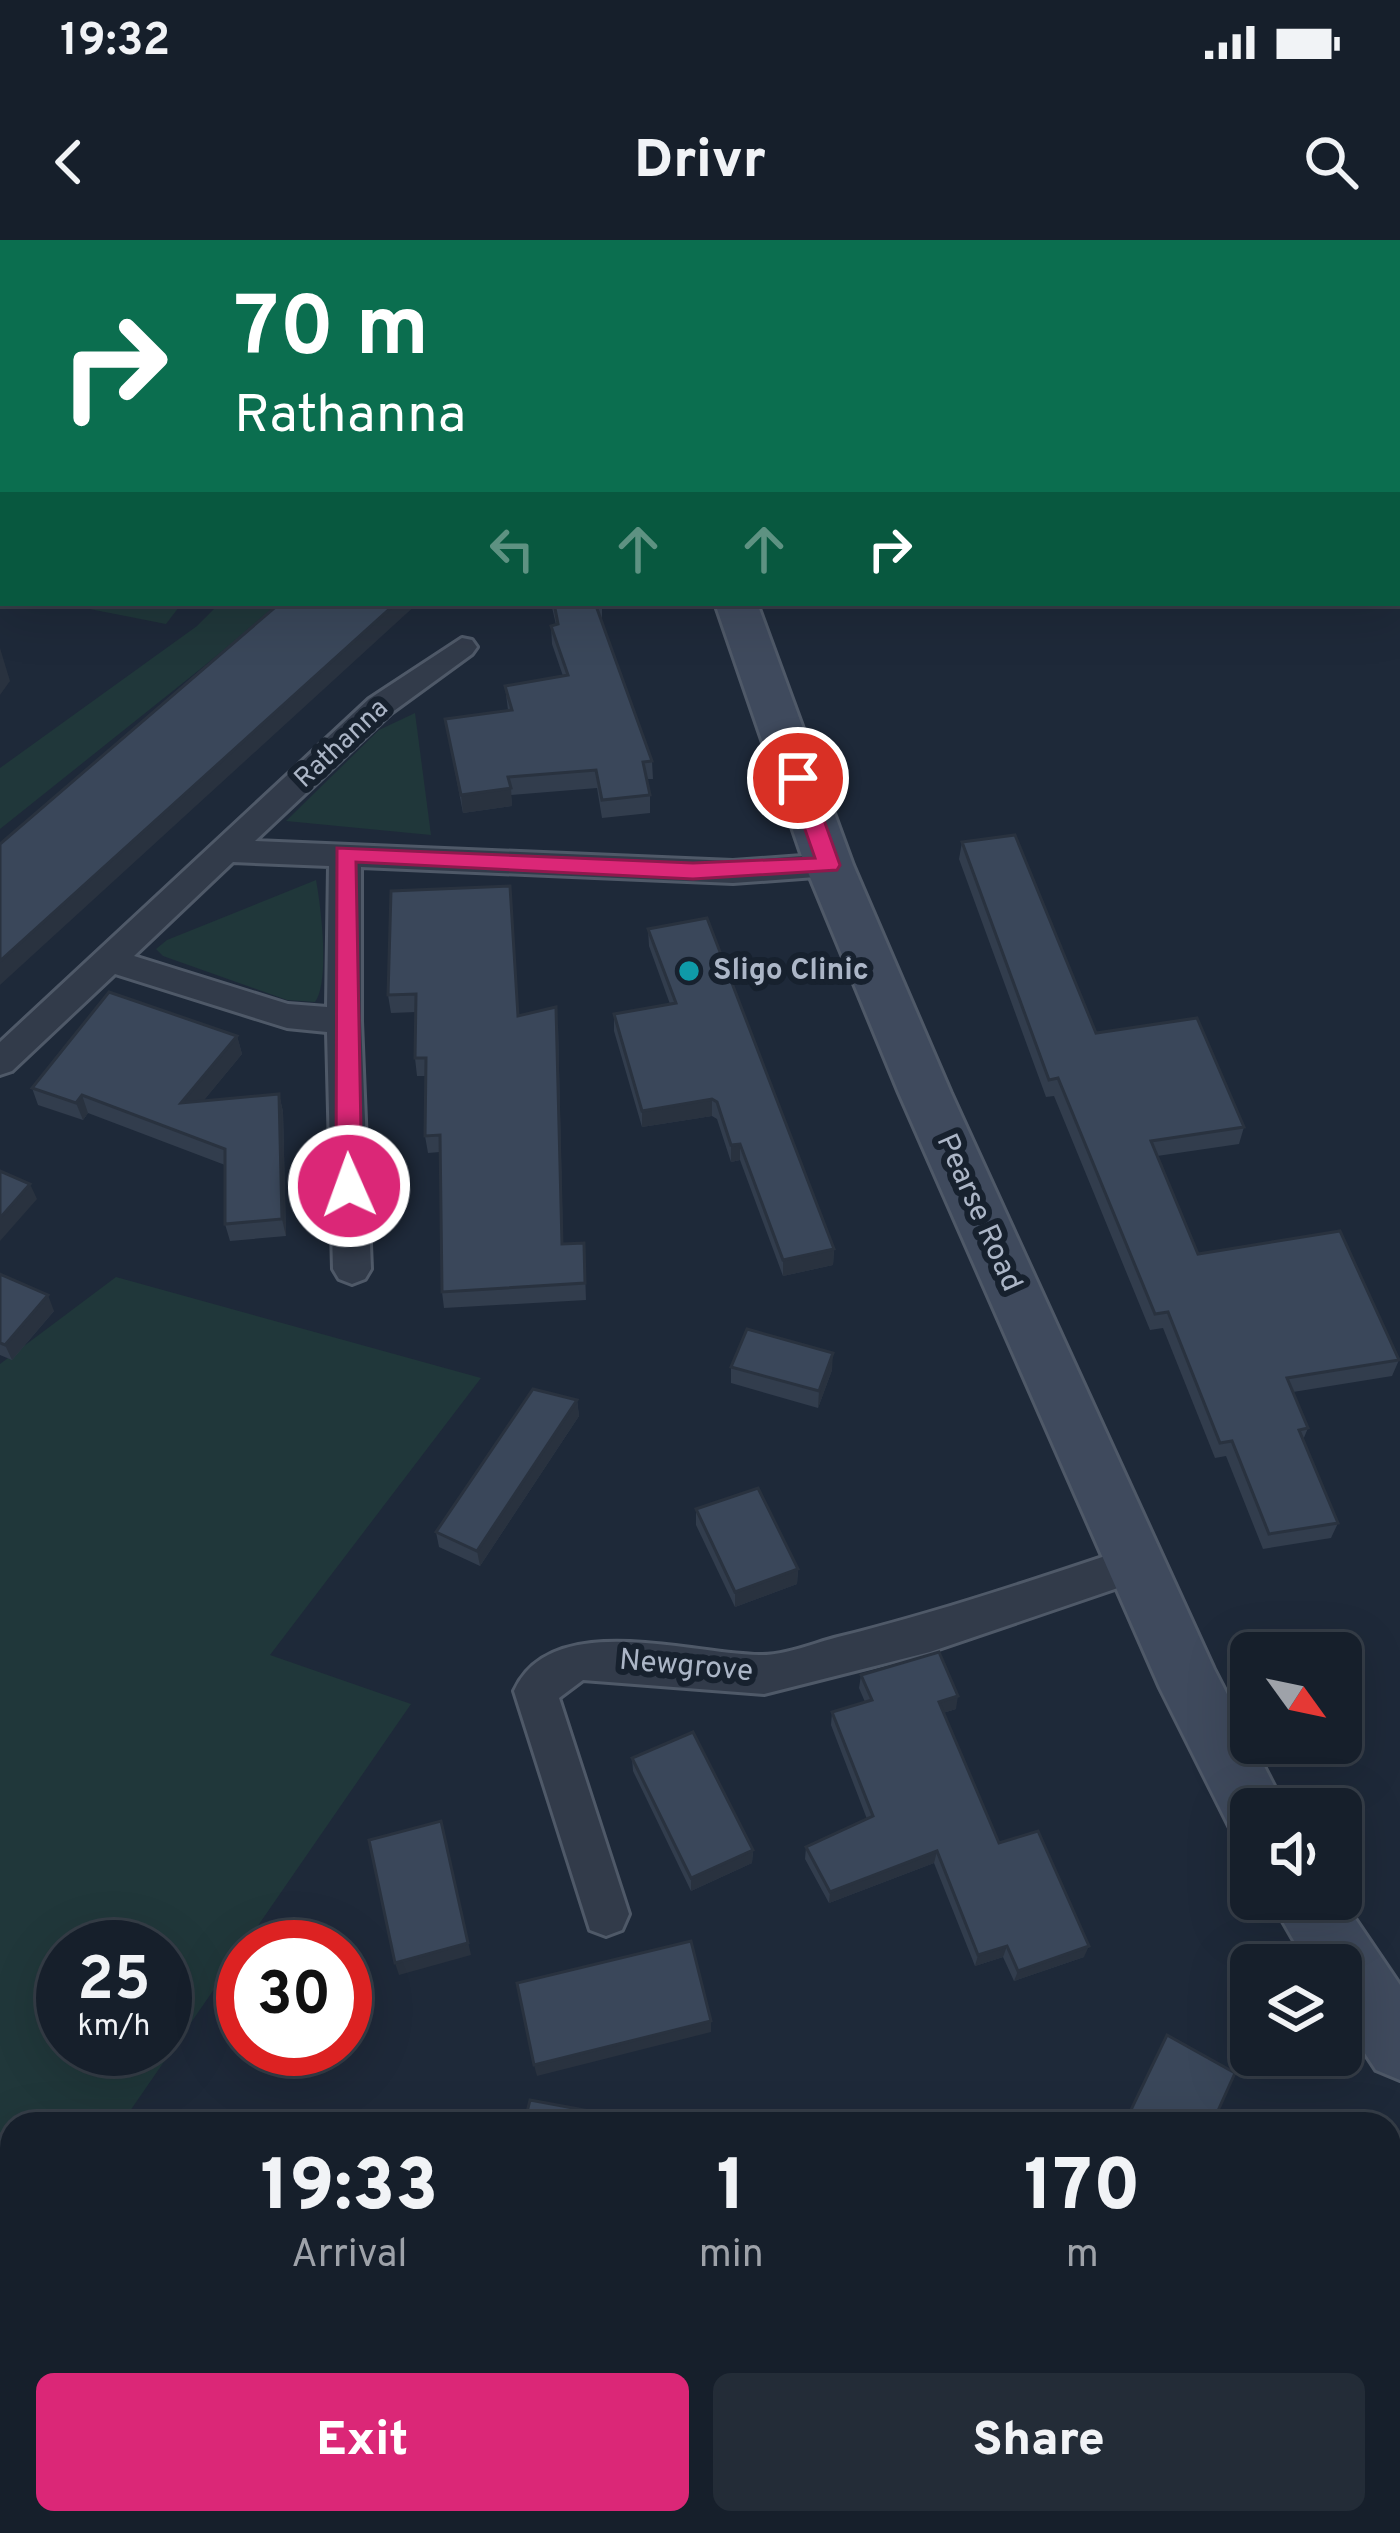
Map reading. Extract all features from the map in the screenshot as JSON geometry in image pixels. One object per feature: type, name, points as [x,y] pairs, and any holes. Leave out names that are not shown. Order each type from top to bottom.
[{"type":"main road","name":"Pearse Road","points":[[737,606],[829,865],[1135,1564],[1243,1788]]},
{"type":"main road","points":[[1317,1920],[1400,2046]]},
{"type":"street","name":"Rathanna","points":[[0,1062],[231,851],[380,706],[462,647]]},
{"type":"street","points":[[231,851],[733,872],[829,865]]},
{"type":"street","points":[[345,854],[344,1021],[352,1269]]},
{"type":"street","points":[[109,960],[286,1016],[344,1021]]},
{"type":"street","name":"Newgrove","points":[[606,1914],[536,1691],[569,1665],[589,1658],[764,1675],[930,1633],[1135,1564]]},
{"type":"green space","points":[[74,606],[180,606],[166,624]]},
{"type":"green space","points":[[217,606],[279,606],[0,829],[0,768],[197,626]]},
{"type":"green space","points":[[415,713],[431,835],[286,821],[379,730]]},
{"type":"green space","points":[[316,880],[323,961],[315,1002],[287,1000],[163,956],[156,949],[167,940]]},
{"type":"green space","points":[[116,1277],[481,1378],[270,1655],[411,1704],[262,1920],[216,1920],[216,1986],[192,2021],[192,1920],[36,1920],[36,2076],[154,2076],[129,2112],[0,2112],[0,1364]]},
{"type":"building","points":[[277,606],[393,606],[0,961],[0,844]]},
{"type":"building","points":[[555,606],[596,606],[652,761],[643,762],[650,795],[602,800],[596,770],[508,777],[511,788],[461,795],[445,719],[512,710],[505,686],[568,675],[551,626],[558,624]]},
{"type":"building","points":[[1015,835],[1096,1033],[1197,1018],[1244,1127],[1151,1141],[1198,1254],[1340,1231],[1399,1360],[1287,1378],[1308,1428],[1299,1430],[1338,1523],[1269,1534],[1232,1441],[1220,1443],[1168,1312],[1155,1314],[1058,1078],[1049,1080],[962,842]]},
{"type":"building","points":[[510,886],[518,1016],[556,1007],[562,1244],[584,1243],[585,1283],[442,1292],[440,1135],[425,1136],[426,1058],[415,1058],[416,994],[388,995],[391,891]]},
{"type":"building","points":[[707,918],[834,1249],[783,1260],[740,1144],[731,1145],[717,1102],[642,1111],[614,1014],[676,1003],[648,929]]},
{"type":"building","points":[[109,992],[237,1036],[181,1103],[279,1094],[282,1219],[225,1224],[225,1149],[82,1095],[76,1103],[32,1088]]},
{"type":"building","points":[[0,1171],[30,1184],[0,1218]]},
{"type":"building","points":[[0,1274],[48,1295],[5,1345],[0,1343]]},
{"type":"building","points":[[747,1329],[833,1353],[819,1391],[731,1367]]},
{"type":"building","points":[[533,1389],[577,1400],[477,1551],[436,1532]]},
{"type":"building","points":[[758,1488],[798,1569],[735,1592],[696,1509]]},
{"type":"building","points":[[939,1652],[958,1696],[939,1702],[999,1843],[1038,1831],[1089,1946],[1018,1971],[1007,1946],[978,1955],[937,1851],[830,1892],[806,1847],[873,1816],[832,1712],[872,1700],[861,1675]]},
{"type":"building","points":[[693,1732],[753,1850],[691,1878],[632,1758]]},
{"type":"building","points":[[441,1821],[468,1943],[395,1963],[369,1840]]},
{"type":"building","points":[[691,1941],[711,2021],[534,2065],[517,1983]]},
{"type":"building","points":[[1167,2035],[1230,2070],[1234,2076],[1217,2112],[1130,2112]]},
{"type":"building","points":[[530,2100],[595,2112],[527,2112]]},
{"type":"place","name":"Sligo Clinic","points":[[689,971]]},
{"type":"route","points":[[349,1186],[345,854],[733,872],[829,865],[798,778]]}]
